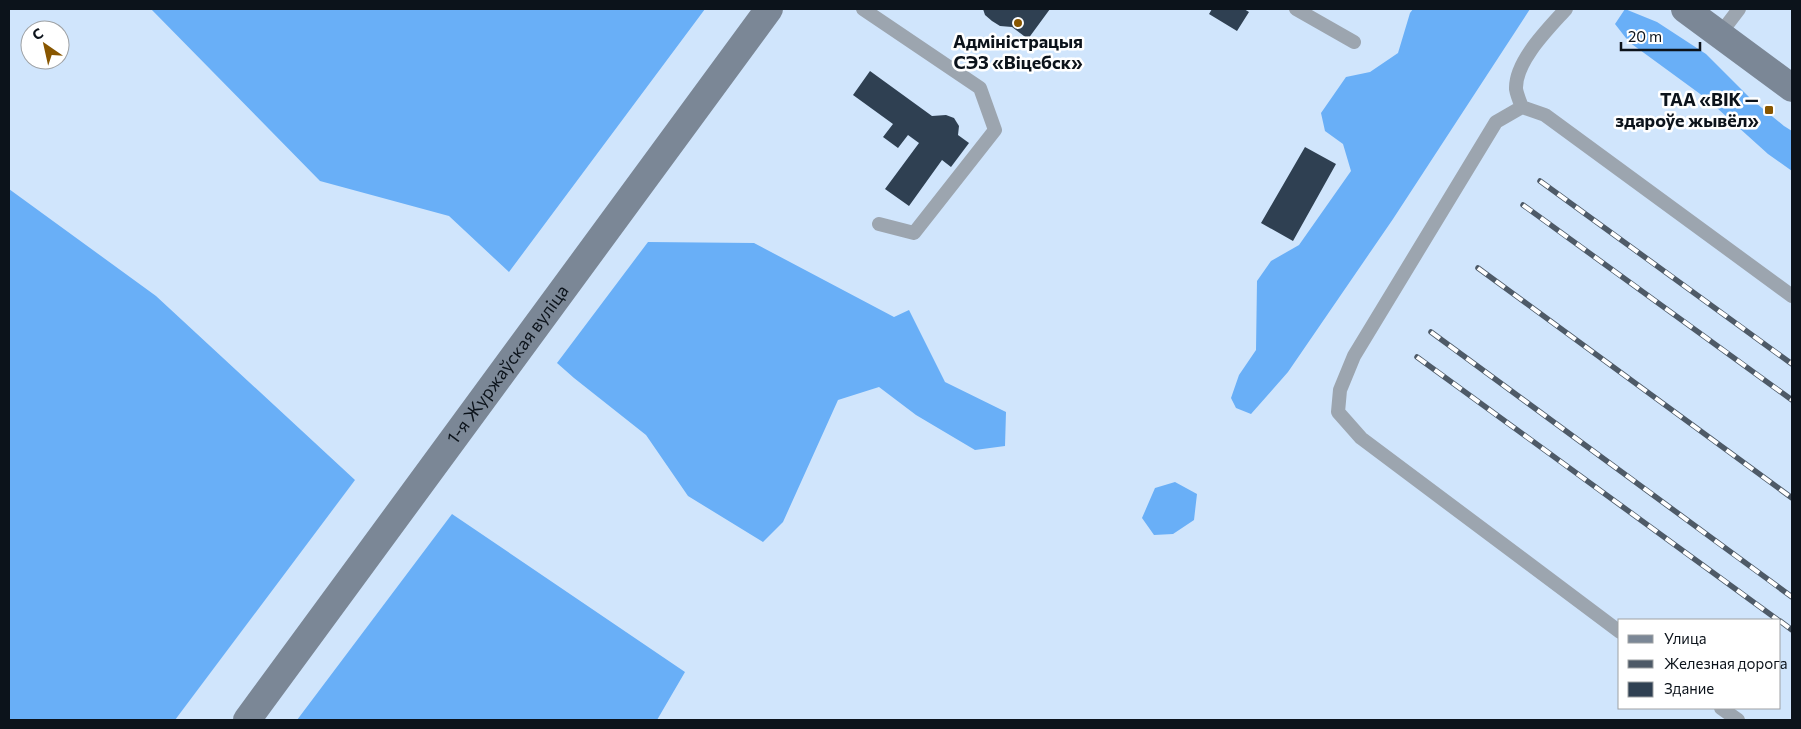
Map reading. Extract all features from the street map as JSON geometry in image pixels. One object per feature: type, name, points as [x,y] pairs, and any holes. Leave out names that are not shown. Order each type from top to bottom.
[{"type":"street","name":"1-я Журжаўская вуліца","points":[[247,720],[769,9]]},
{"type":"street","points":[[1685,9],[1792,88]]},
{"type":"lane","points":[[863,9],[980,88],[995,130],[914,233],[879,224]]},
{"type":"lane","points":[[1296,9],[1354,42]]},
{"type":"lane","points":[[1522,108],[1516,90],[1518,73],[1539,40],[1566,9]]},
{"type":"lane","points":[[1720,34],[1739,9]]},
{"type":"lane","points":[[1618,631],[1361,438],[1338,412],[1340,390],[1354,356],[1496,122],[1522,108],[1545,115],[1792,296]]},
{"type":"lane","points":[[1722,709],[1738,720]]},
{"type":"shaded area","points":[[151,9],[705,9],[509,272],[449,216],[320,181]]},
{"type":"shaded area","points":[[1413,9],[1530,9],[1393,219],[1288,372],[1251,414],[1236,408],[1231,398],[1239,375],[1256,350],[1257,281],[1271,261],[1299,245],[1351,171],[1343,144],[1325,131],[1321,113],[1346,77],[1370,72],[1398,53],[1410,13]]},
{"type":"shaded area","points":[[1625,9],[1657,22],[1706,54],[1751,99],[1792,131],[1792,171],[1768,154],[1707,99],[1629,42],[1615,24]]},
{"type":"shaded area","points":[[9,189],[156,296],[355,480],[175,720],[9,720]]},
{"type":"shaded area","points":[[648,242],[754,243],[894,317],[909,310],[945,382],[1006,412],[1005,446],[975,450],[916,415],[879,387],[838,400],[783,522],[763,542],[688,496],[646,435],[557,363]]},
{"type":"shaded area","points":[[1175,482],[1197,494],[1194,520],[1173,534],[1154,535],[1142,518],[1155,488]]},
{"type":"shaded area","points":[[452,514],[685,672],[657,720],[297,720]]},
{"type":"building","name":"Адміністрацыя СЭЗ «Віцебск»","points":[[983,9],[1050,9],[1028,39],[1012,27],[1000,26],[992,21],[985,15]]},
{"type":"building","points":[[1212,9],[1244,9],[1249,12],[1237,31],[1209,14]]},
{"type":"building","points":[[870,71],[932,116],[946,115],[954,118],[959,126],[958,135],[969,143],[951,167],[942,160],[909,206],[885,189],[919,143],[908,135],[898,148],[883,137],[893,124],[853,95]]},
{"type":"building","points":[[1305,147],[1336,164],[1293,241],[1261,223]]},
{"type":"railway","points":[[1540,181],[1792,364]]},
{"type":"railway","points":[[1523,205],[1792,400]]},
{"type":"railway","points":[[1478,268],[1792,498]]},
{"type":"railway","points":[[1431,332],[1792,597]]},
{"type":"railway","points":[[1417,357],[1777,619]]},
{"type":"railway","points":[[1781,622],[1792,630]]},
{"type":"place","name":"Адміністрацыя СЭЗ «Віцебск»","points":[[1018,23]]},
{"type":"place","name":"ТАА «ВІК — здароўе жывёл»","points":[[1769,110]]}]
